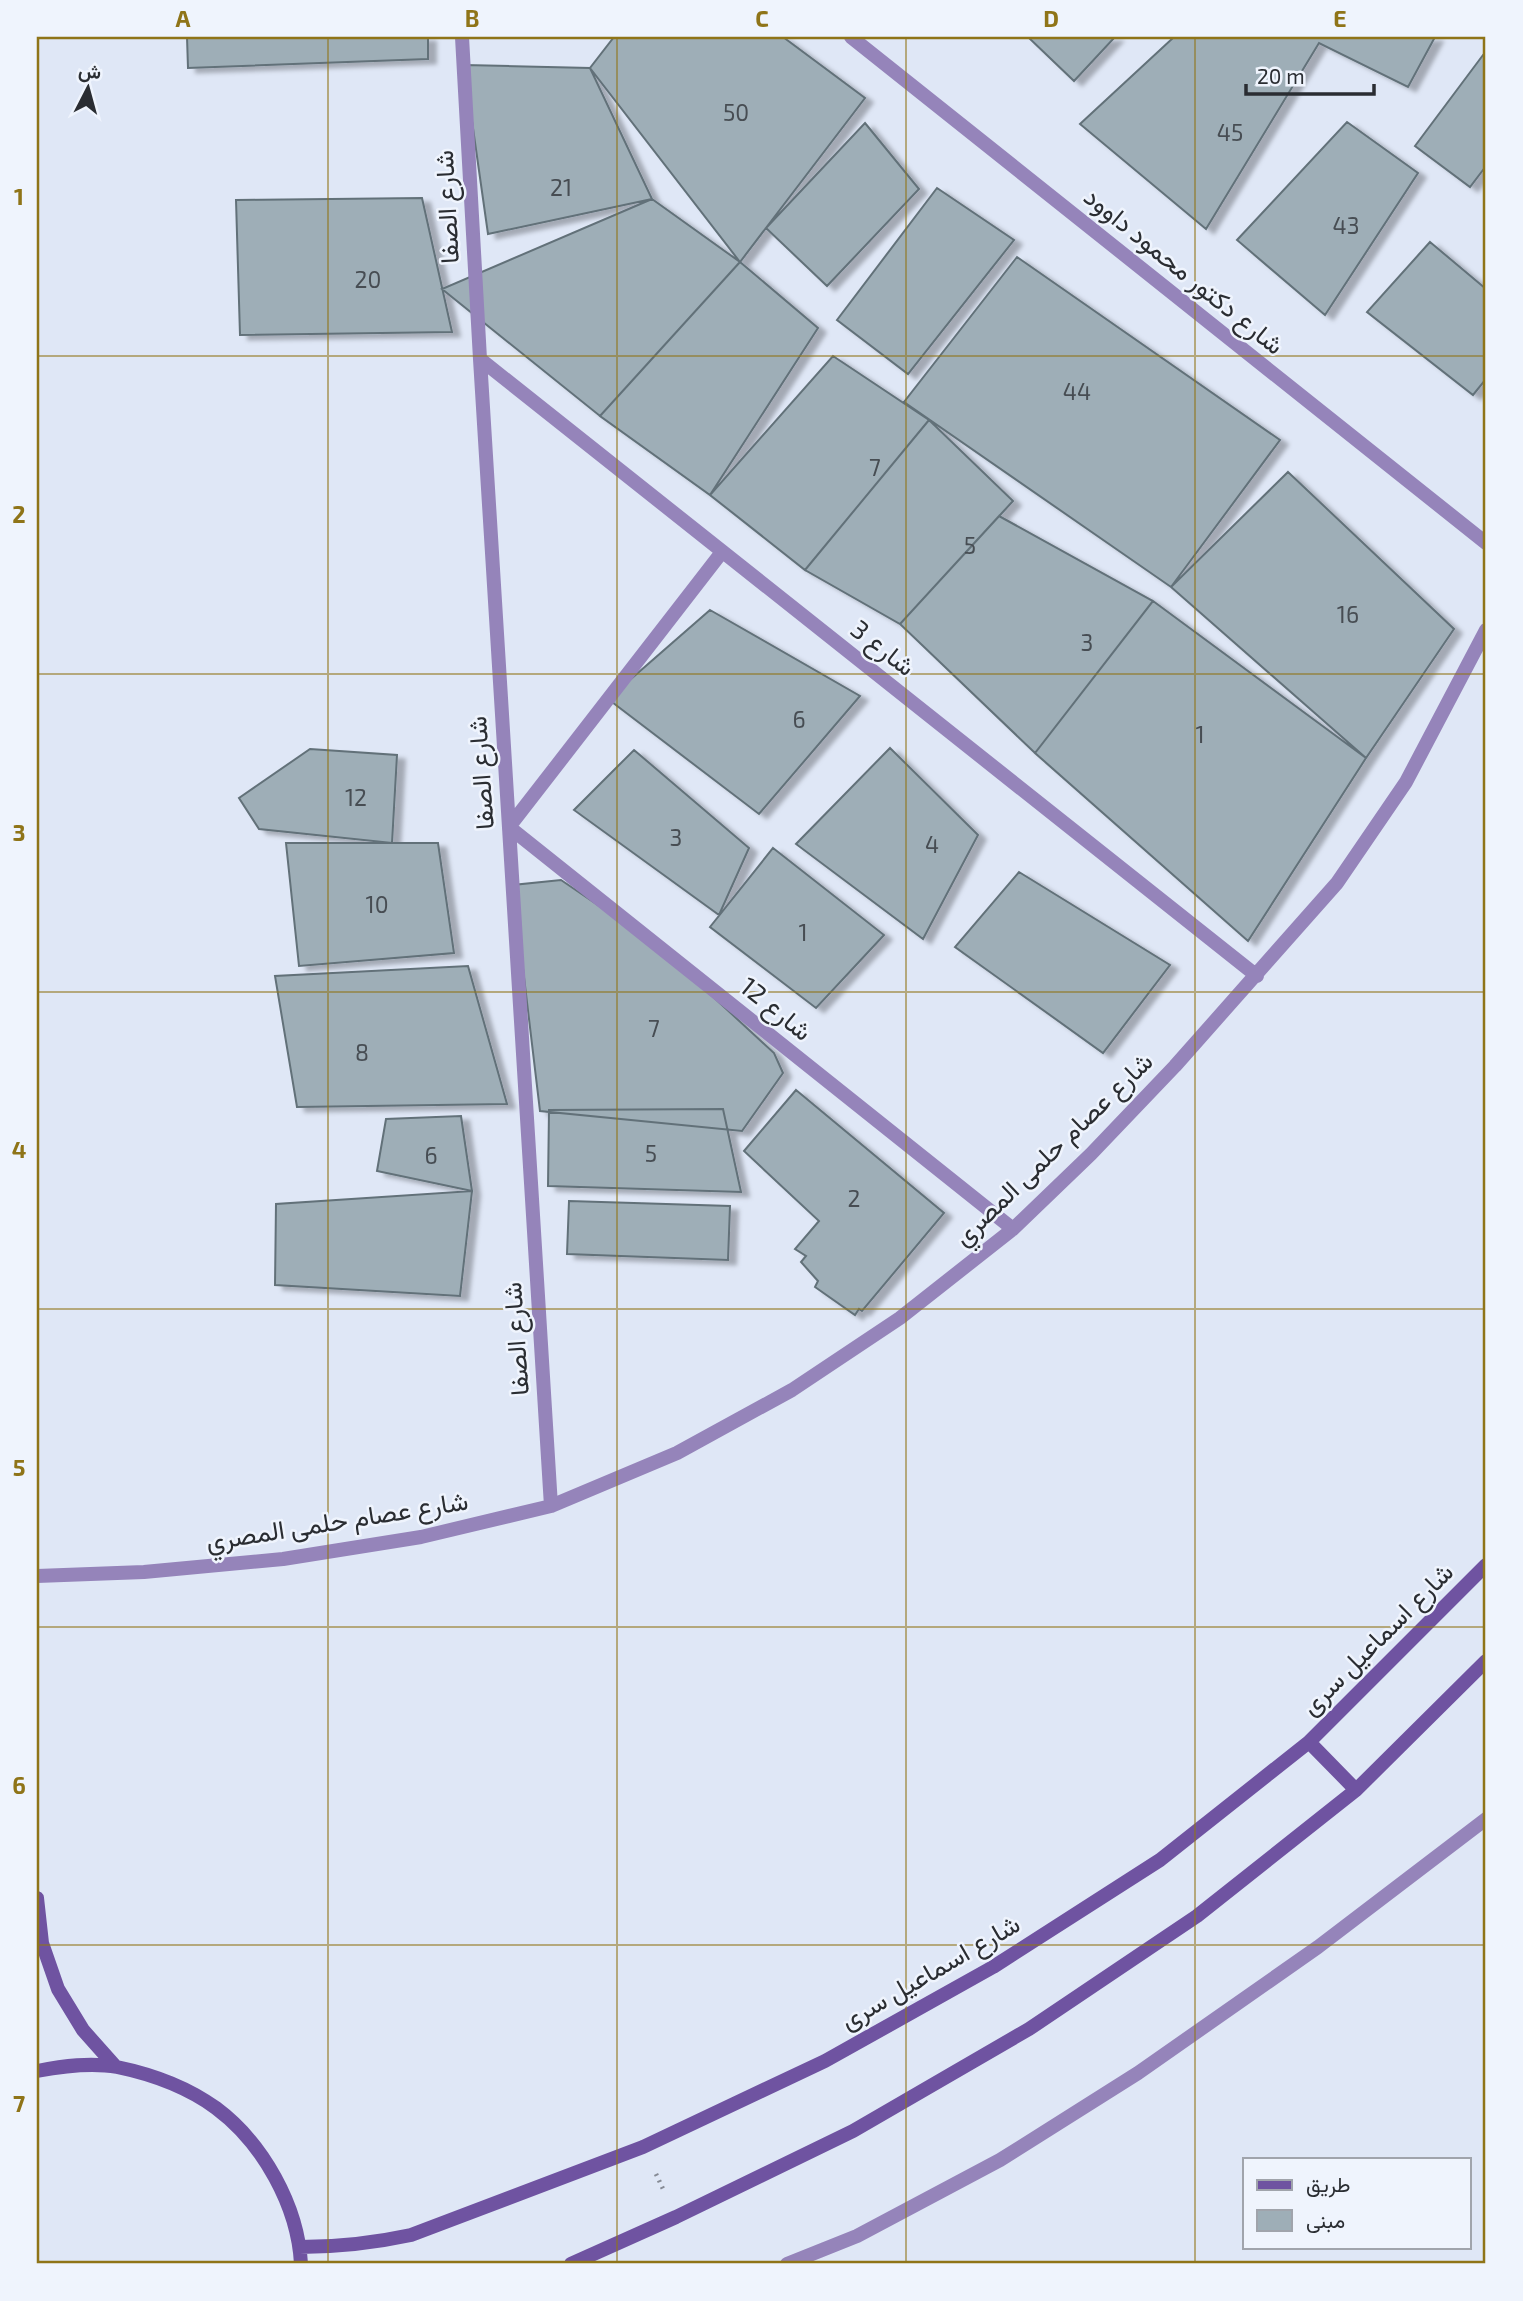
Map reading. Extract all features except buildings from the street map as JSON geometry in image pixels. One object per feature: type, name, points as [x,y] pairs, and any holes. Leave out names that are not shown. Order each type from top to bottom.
[{"type":"street","name":"شارع الصفا","points":[[462,37],[551,1506]]},
{"type":"street","name":"شارع دكتور محمود داوود","points":[[851,37],[1486,543]]},
{"type":"street","name":"شارع 3","points":[[480,359],[1257,976]]},
{"type":"street","points":[[509,827],[722,552]]},
{"type":"street","name":"شارع عصام حلمى المصري","points":[[37,1576],[144,1573],[283,1559],[421,1538],[551,1506],[677,1453],[792,1390],[900,1318],[1013,1229],[1091,1154],[1257,976],[1337,883],[1406,782],[1486,630]]},
{"type":"street","name":"شارع 12","points":[[509,827],[1013,1229]]},
{"type":"street","name":"شارع اسماعيل سرى","points":[[300,2247],[374,2243],[411,2235],[643,2147],[825,2061],[993,1967],[1160,1860],[1309,1742],[1486,1565]]},
{"type":"street","points":[[571,2264],[676,2217],[853,2131],[1029,2029],[1197,1916],[1356,1790],[1486,1661]]},
{"type":"street","points":[[1309,1742],[1356,1790]]},
{"type":"street","points":[[787,2264],[856,2236],[1000,2160],[1138,2073],[1318,1947],[1486,1819]]},
{"type":"street","points":[[37,1898],[42,1943],[58,1989],[83,2030],[115,2067]]},
{"type":"street","points":[[37,2071],[69,2065],[115,2067],[168,2081],[216,2108],[256,2147],[284,2194],[300,2247],[301,2264]]},
{"type":"path","points":[[643,2147],[676,2217]]}]
